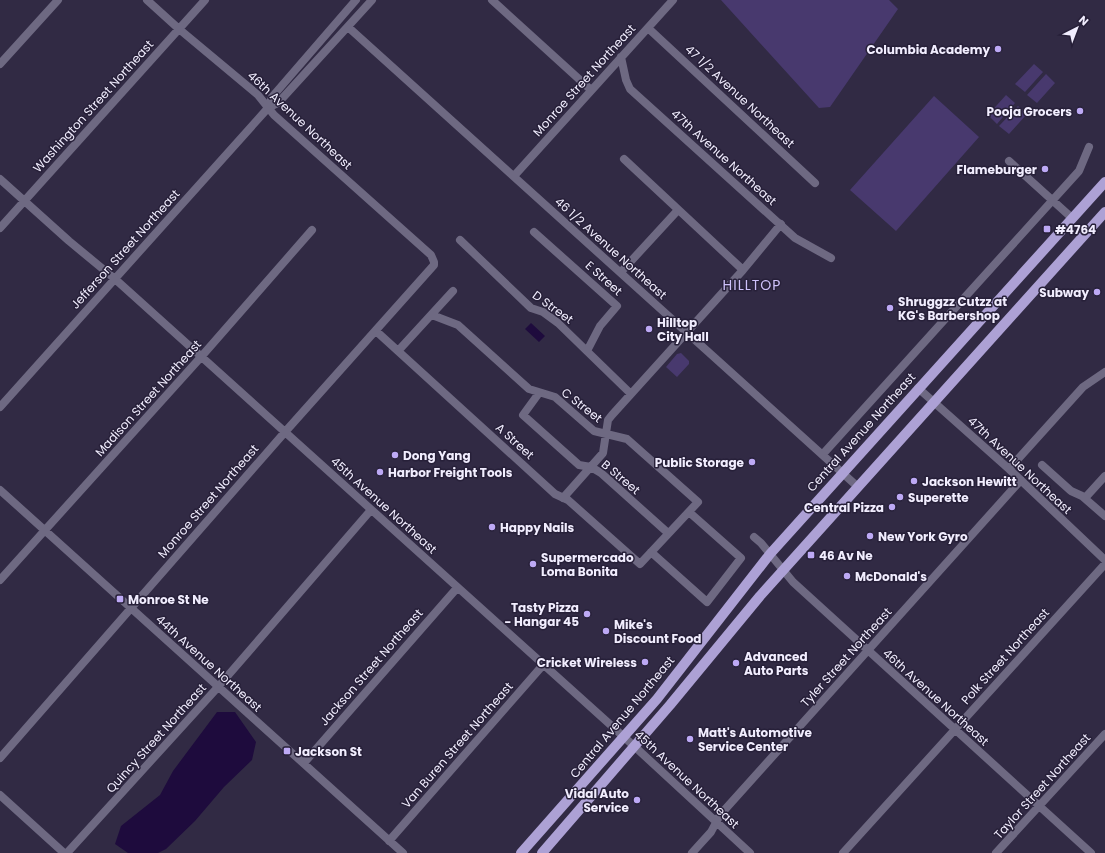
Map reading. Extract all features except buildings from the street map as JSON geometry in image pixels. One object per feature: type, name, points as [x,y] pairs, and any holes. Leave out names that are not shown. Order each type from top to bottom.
[{"type":"main road","name":"Central Avenue Northeast","points":[[521,853],[657,699],[770,554],[1105,182]]},
{"type":"main road","points":[[542,853],[783,570],[1105,212]]},
{"type":"street","points":[[0,64],[58,0]]},
{"type":"street","name":"46th Avenue Northeast","points":[[146,0],[178,30],[258,95],[268,108],[431,255],[434,262]]},
{"type":"street","name":"Washington Street Northeast","points":[[0,228],[205,0]]},
{"type":"street","name":"Jefferson Street Northeast","points":[[268,108],[272,97],[356,0]]},
{"type":"street","name":"Jefferson Street Northeast","points":[[0,406],[268,108],[278,103],[372,0]]},
{"type":"street","points":[[492,0],[591,90]]},
{"type":"street","points":[[661,0],[670,3]]},
{"type":"street","name":"Monroe Street Northeast","points":[[514,176],[670,3]]},
{"type":"street","name":"46 1/2 Avenue Northeast","points":[[348,27],[858,487]]},
{"type":"street","name":"47 1/2 Avenue Northeast","points":[[648,28],[815,183]]},
{"type":"street","name":"47th Avenue Northeast","points":[[621,57],[626,80],[630,89],[796,238],[831,258]]},
{"type":"street","name":"Central Avenue Northeast","points":[[823,454],[1079,171],[1089,147]]},
{"type":"street","points":[[624,160],[743,270]]},
{"type":"street","points":[[1009,161],[1072,218]]},
{"type":"street","name":"45th Avenue Northeast","points":[[0,179],[69,241],[115,279],[634,746],[750,853]]},
{"type":"street","points":[[621,272],[678,210]]},
{"type":"street","points":[[563,498],[603,453],[608,420],[743,270],[781,224]]},
{"type":"street","name":"Madison Street Northeast","points":[[0,580],[201,357],[312,230]]},
{"type":"street","name":"E Street","points":[[534,232],[617,306],[600,326],[587,351]]},
{"type":"street","name":"D Street","points":[[460,240],[531,308],[543,312],[558,323],[631,394]]},
{"type":"street","name":"Monroe Street Northeast","points":[[0,758],[285,432],[432,269],[434,262]]},
{"type":"street","points":[[398,351],[453,291]]},
{"type":"street","name":"C Street","points":[[432,314],[458,325],[529,389],[555,397],[594,431],[627,439],[698,502],[689,512]]},
{"type":"street","name":"A Street","points":[[376,331],[555,494],[568,500],[640,564],[651,552]]},
{"type":"street","points":[[1009,469],[1083,388],[1097,376],[1105,372]]},
{"type":"street","name":"47th Avenue Northeast","points":[[918,388],[1021,480],[1105,560]]},
{"type":"street","name":"B Street","points":[[539,393],[523,415],[579,465],[591,468],[600,473],[668,533]]},
{"type":"street","points":[[1042,465],[1071,490],[1085,498],[1105,516]]},
{"type":"street","points":[[1085,498],[1105,476]]},
{"type":"street","name":"Tyler Street Northeast","points":[[692,853],[711,832],[720,815],[1021,480]]},
{"type":"street","name":"44th Avenue Northeast","points":[[0,490],[403,853]]},
{"type":"street","name":"Quincy Street Northeast","points":[[65,853],[218,687],[371,510]]},
{"type":"street","points":[[689,512],[741,558],[707,602],[651,552],[668,533],[689,512]]},
{"type":"street","name":"46th Avenue Northeast","points":[[754,537],[793,582],[1091,853]]},
{"type":"street","name":"Polk Street Northeast","points":[[843,853],[1105,564]]},
{"type":"street","name":"Jackson Street Northeast","points":[[304,763],[457,588]]},
{"type":"street","name":"Van Buren Street Northeast","points":[[389,841],[543,665]]},
{"type":"street","name":"Taylor Street Northeast","points":[[996,853],[1105,734]]},
{"type":"street","points":[[0,795],[65,853]]},
{"type":"shaded area","points":[[721,0],[889,0],[898,9],[830,107],[819,108]]},
{"type":"shaded area","points":[[1034,64],[1043,72],[1025,92],[1015,84]]},
{"type":"shaded area","points":[[1046,74],[1055,83],[1037,103],[1027,95]]},
{"type":"shaded area","points":[[1006,95],[1015,103],[997,124],[988,115]]},
{"type":"shaded area","points":[[934,96],[979,137],[896,231],[850,190]]},
{"type":"shaded area","points":[[1018,106],[1027,114],[1009,134],[999,126]]},
{"type":"shaded area","points":[[531,323],[545,336],[539,342],[525,329]]},
{"type":"shaded area","points":[[681,353],[689,361],[689,364],[677,377],[666,367],[677,354]]},
{"type":"shaded area","points":[[217,712],[235,712],[256,742],[252,760],[224,787],[195,821],[166,849],[158,853],[128,853],[115,844],[121,826],[160,795],[173,771]]},
{"type":"place","name":"Columbia Academy","points":[[998,49]]},
{"type":"place","name":"Pooja Grocers","points":[[1080,111]]},
{"type":"place","name":"Flameburger","points":[[1045,169]]},
{"type":"place","name":"#4764","points":[[1047,229]]},
{"type":"place","name":"Subway","points":[[1097,292]]},
{"type":"place","name":"Shruggzz Cutzz at KG's Barbershop","points":[[890,308]]},
{"type":"place","name":"Hilltop City Hall","points":[[649,329]]},
{"type":"place","name":"Dong Yang","points":[[395,455]]},
{"type":"place","name":"Public Storage","points":[[752,462]]},
{"type":"place","name":"Harbor Freight Tools","points":[[380,472]]},
{"type":"place","name":"Jackson Hewitt","points":[[914,481]]},
{"type":"place","name":"Superette","points":[[900,497]]},
{"type":"place","name":"Central Pizza","points":[[892,507]]},
{"type":"place","name":"Happy Nails","points":[[492,527]]},
{"type":"place","name":"New York Gyro","points":[[870,536]]},
{"type":"place","name":"46 Av Ne","points":[[811,555]]},
{"type":"place","name":"Supermercado Loma Bonita","points":[[533,564]]},
{"type":"place","name":"McDonald's","points":[[847,576]]},
{"type":"place","name":"Monroe St Ne","points":[[120,599]]},
{"type":"place","name":"Tasty Pizza - Hangar 45","points":[[587,614]]},
{"type":"place","name":"Mike's Discount Food","points":[[606,631]]},
{"type":"place","name":"Cricket Wireless","points":[[645,662]]},
{"type":"place","name":"Advanced Auto Parts","points":[[736,663]]},
{"type":"place","name":"Matt's Automotive Service Center","points":[[690,739]]},
{"type":"place","name":"Jackson St","points":[[287,751]]},
{"type":"place","name":"Vidal Auto Service","points":[[637,800]]},
{"type":"district","name":"HILLTOP","points":[[752,285]]}]
